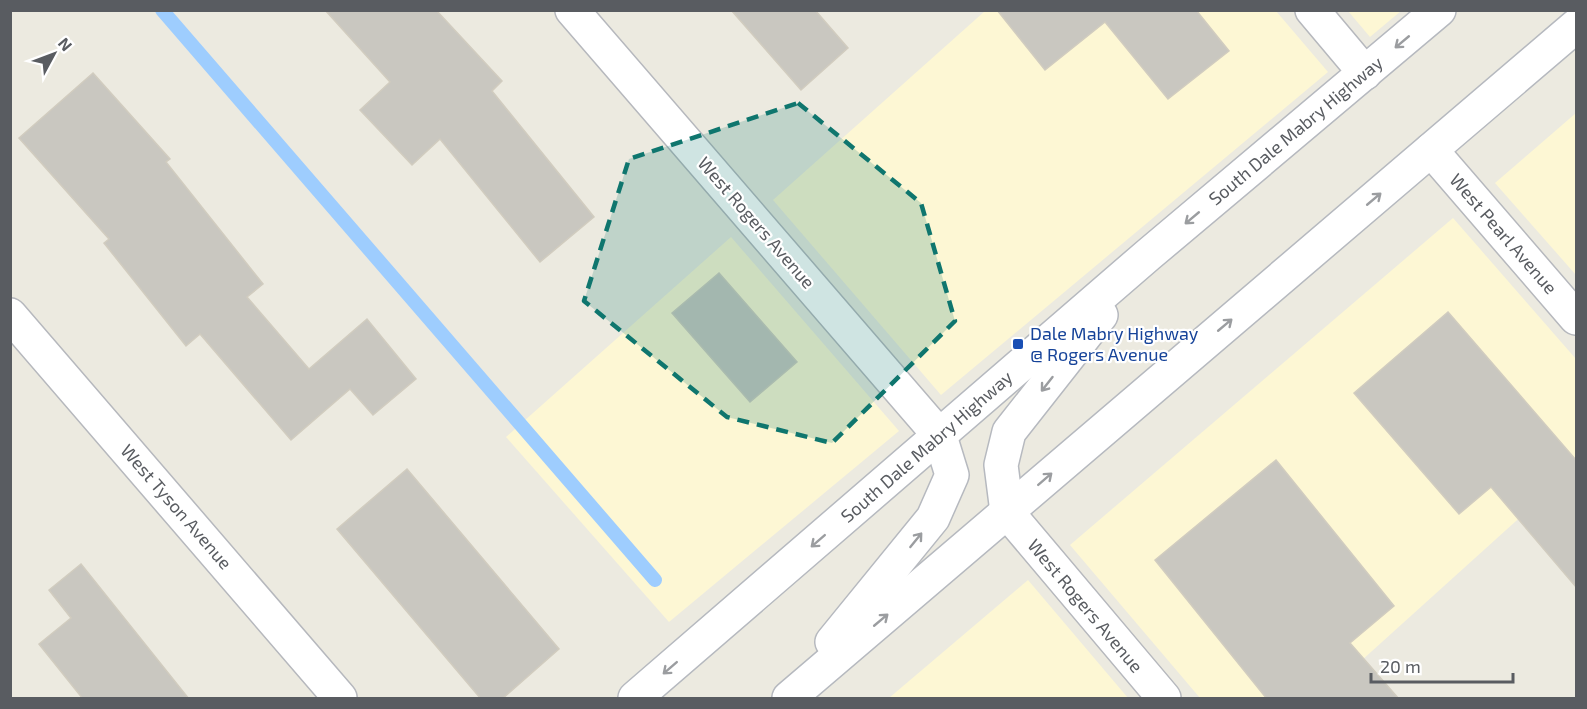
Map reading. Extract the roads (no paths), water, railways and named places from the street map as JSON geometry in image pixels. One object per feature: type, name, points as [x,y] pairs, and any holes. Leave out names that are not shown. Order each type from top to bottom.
[{"type":"main road","name":"West Rogers Avenue","points":[[572,10],[940,436]]},
{"type":"main road","points":[[1312,10],[1365,73]]},
{"type":"main road","name":"South Dale Mabry Highway","points":[[635,699],[1148,255],[1439,10]]},
{"type":"main road","points":[[787,699],[1576,26]]},
{"type":"main road","name":"West Pearl Avenue","points":[[1431,150],[1576,318]]},
{"type":"main road","points":[[1007,513],[1001,465],[1009,432],[1148,255]]},
{"type":"main road","name":"West Tyson Avenue","points":[[10,315],[340,699]]},
{"type":"main road","points":[[787,699],[933,519],[952,475],[940,436]]},
{"type":"main road","name":"West Rogers Avenue","points":[[1007,513],[1164,699]]},
{"type":"waterway","points":[[162,10],[655,580]]},
{"type":"place","name":"Dale Mabry Highway @ Rogers Avenue","points":[[1018,344]]}]
